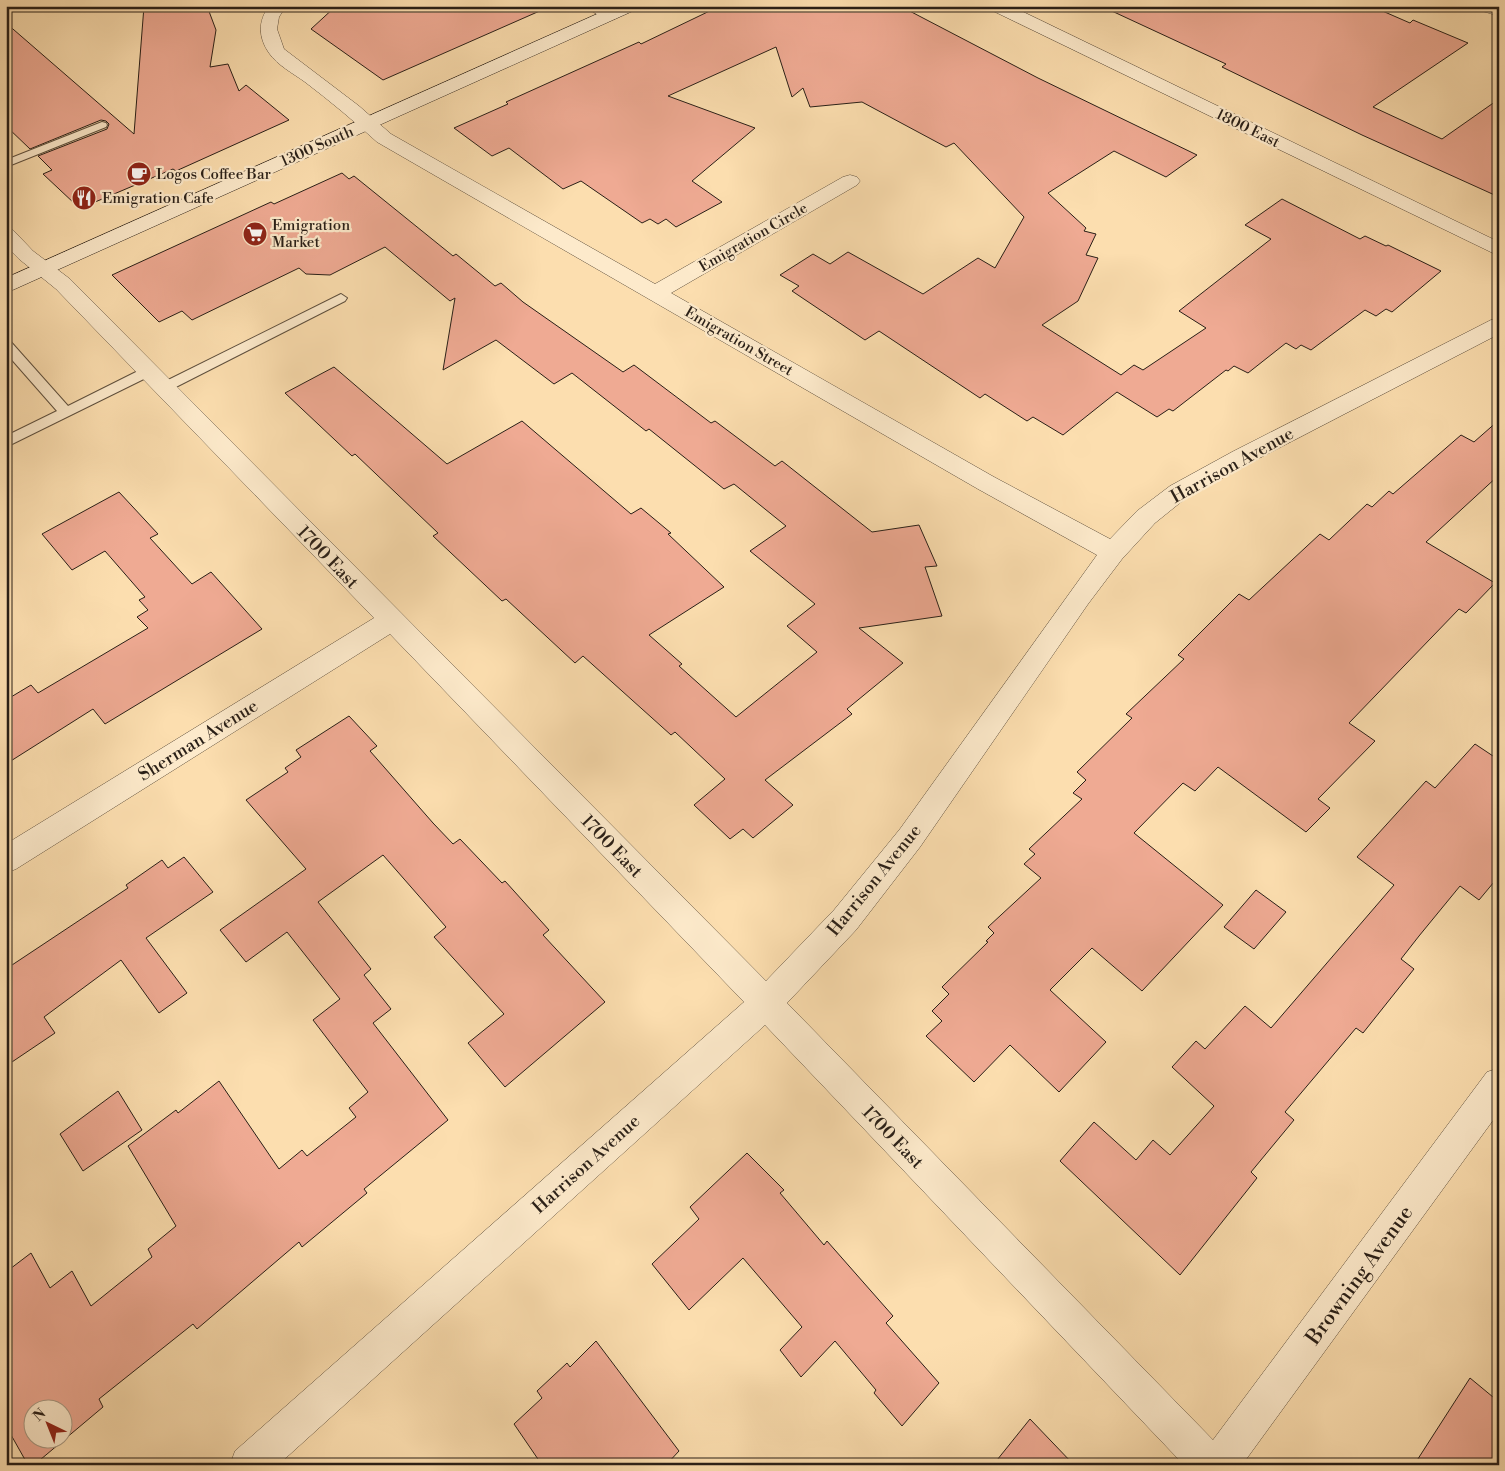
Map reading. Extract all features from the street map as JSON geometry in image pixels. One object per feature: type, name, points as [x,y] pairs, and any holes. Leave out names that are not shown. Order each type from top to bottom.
[{"type":"street","name":"Emigration Street","points":[[278,6],[269,22],[268,31],[270,41],[277,52],[368,123],[384,138],[986,483],[1113,552]]},
{"type":"street","name":"1300 South","points":[[6,286],[368,123],[601,11],[628,6]]},
{"type":"street","name":"1800 East","points":[[997,6],[1499,250]]},
{"type":"street","points":[[1485,6],[1499,11]]},
{"type":"street","name":"Emigration Circle","points":[[656,293],[850,181]]},
{"type":"street","name":"1700 East","points":[[6,234],[26,255],[63,284],[157,379],[1210,1465]]},
{"type":"street","name":"Harrison Avenue","points":[[249,1465],[765,1004],[845,920],[910,838],[1079,597],[1113,552],[1146,517],[1178,492],[1240,458],[1499,325]]},
{"type":"street","name":"Sherman Avenue","points":[[6,860],[390,621]]},
{"type":"street","name":"Browning Avenue","points":[[1218,1465],[1499,1084]]},
{"type":"lane","points":[[6,164],[102,125]]},
{"type":"lane","points":[[6,442],[66,412],[157,379],[341,298]]},
{"type":"lane","points":[[6,345],[66,412]]},
{"type":"building","points":[[144,6],[207,6],[216,30],[210,67],[228,64],[239,91],[246,85],[289,120],[176,171],[173,169],[88,205],[75,204],[43,174],[52,170],[38,156],[107,129],[109,124],[101,120],[30,149],[6,126],[6,23],[134,134]]},
{"type":"building","points":[[336,6],[551,6],[383,80],[311,29]]},
{"type":"building","points":[[720,6],[900,6],[1038,78],[1197,155],[1166,177],[1114,151],[1048,193],[1086,228],[1084,231],[1096,234],[1086,255],[1098,258],[1078,301],[1042,325],[1121,375],[1134,365],[1143,370],[1206,328],[1179,311],[1271,239],[1245,225],[1282,199],[1360,239],[1365,236],[1386,246],[1388,245],[1441,271],[1392,312],[1386,309],[1376,316],[1365,310],[1311,350],[1301,345],[1296,349],[1286,343],[1248,373],[1234,366],[1228,371],[1226,370],[1173,411],[1169,409],[1157,417],[1117,392],[1063,435],[1033,417],[1027,421],[985,394],[980,398],[879,331],[865,340],[792,291],[799,286],[780,275],[813,254],[830,264],[848,252],[923,294],[978,258],[995,268],[1024,217],[954,143],[946,147],[862,102],[810,107],[803,88],[792,97],[776,47],[668,96],[755,128],[692,181],[722,202],[676,227],[666,219],[658,224],[650,219],[642,223],[581,181],[563,189],[509,148],[492,156],[454,128],[508,104],[506,102],[639,42],[641,44]]},
{"type":"building","points":[[1101,6],[1371,6],[1410,23],[1413,20],[1468,43],[1373,107],[1442,139],[1499,99],[1499,197],[1362,135],[1222,67],[1226,64]]},
{"type":"building","points":[[342,173],[349,179],[354,176],[453,256],[456,254],[495,286],[501,283],[523,302],[623,372],[634,365],[711,423],[715,421],[775,466],[782,461],[872,532],[919,525],[937,566],[925,567],[942,616],[859,628],[903,663],[847,709],[852,714],[765,780],[793,805],[753,838],[743,829],[730,839],[694,805],[725,779],[675,732],[671,735],[583,656],[575,663],[506,599],[502,601],[433,536],[438,533],[355,454],[352,456],[285,393],[334,367],[447,464],[522,421],[631,514],[641,508],[671,533],[668,534],[724,587],[649,635],[682,664],[679,666],[736,717],[817,652],[787,626],[815,604],[750,551],[786,526],[734,484],[724,489],[649,429],[646,431],[572,373],[554,384],[496,340],[443,370],[455,298],[450,301],[385,247],[330,275],[306,274],[299,268],[192,320],[182,311],[159,322],[112,275],[271,202],[274,204]]},
{"type":"building","points":[[1499,420],[1499,475],[1426,542],[1495,583],[1466,613],[1459,609],[1349,723],[1375,741],[1318,799],[1330,808],[1306,832],[1218,767],[1195,791],[1183,783],[1134,833],[1223,905],[1142,991],[1092,948],[1050,990],[1106,1042],[1059,1092],[1010,1045],[974,1082],[926,1036],[942,1021],[932,1011],[949,994],[942,987],[988,942],[986,941],[994,933],[988,927],[1041,878],[1024,864],[1035,854],[1029,849],[1082,799],[1073,793],[1086,780],[1077,772],[1132,718],[1126,714],[1184,659],[1178,655],[1239,594],[1249,600],[1320,534],[1329,540],[1367,504],[1372,507],[1389,491],[1393,494],[1461,435],[1474,442]]},
{"type":"building","points":[[119,492],[158,534],[150,538],[192,584],[211,572],[262,629],[105,724],[93,709],[6,764],[6,700],[31,685],[38,693],[148,628],[137,617],[148,610],[139,600],[145,597],[105,551],[72,570],[42,534]]},
{"type":"building","points":[[349,716],[377,746],[370,751],[433,823],[453,844],[460,839],[502,883],[505,881],[549,930],[543,935],[605,1002],[505,1087],[468,1043],[504,1014],[434,937],[446,927],[383,855],[318,902],[371,969],[364,975],[391,1009],[373,1023],[448,1120],[364,1189],[367,1193],[302,1247],[299,1242],[197,1329],[193,1324],[99,1399],[103,1407],[72,1433],[72,1398],[22,1398],[22,1448],[54,1448],[34,1465],[28,1465],[6,1426],[6,1272],[31,1253],[50,1288],[72,1271],[91,1306],[152,1257],[148,1249],[176,1226],[128,1146],[176,1110],[178,1113],[219,1081],[279,1169],[302,1150],[307,1156],[356,1117],[349,1108],[368,1092],[313,1020],[340,999],[287,932],[246,962],[220,930],[306,869],[246,800],[288,772],[285,768],[301,757],[296,750]]},
{"type":"building","points":[[1475,744],[1499,760],[1499,876],[1479,900],[1460,886],[1419,936],[1401,959],[1414,969],[1363,1033],[1356,1028],[1285,1112],[1294,1120],[1251,1172],[1257,1178],[1180,1275],[1060,1161],[1094,1122],[1136,1160],[1153,1140],[1170,1155],[1214,1106],[1172,1067],[1196,1041],[1205,1049],[1245,1006],[1271,1028],[1394,885],[1357,857],[1426,781],[1435,788]]},
{"type":"building","points":[[184,857],[213,892],[146,938],[187,993],[159,1013],[121,960],[44,1017],[55,1033],[6,1066],[6,969],[128,888],[126,885],[162,860],[168,868]]},
{"type":"building","points":[[1256,890],[1286,912],[1254,949],[1224,927]]},
{"type":"building","points":[[118,1091],[142,1130],[83,1171],[60,1134]]},
{"type":"building","points":[[747,1153],[784,1190],[780,1193],[824,1245],[827,1241],[893,1316],[886,1323],[939,1383],[902,1426],[874,1393],[876,1390],[835,1341],[801,1377],[780,1350],[802,1327],[743,1258],[689,1310],[652,1264],[699,1219],[690,1207]]},
{"type":"building","points":[[596,1341],[679,1451],[666,1465],[542,1465],[514,1424],[542,1398],[537,1391],[567,1363],[570,1367]]},
{"type":"building","points":[[1470,1378],[1499,1402],[1499,1465],[1414,1465]]},
{"type":"building","points":[[1030,1419],[1074,1465],[993,1465]]},
{"type":"place","name":"Logos Coffee Bar","points":[[139,174]]},
{"type":"place","name":"Emigration Cafe","points":[[84,198]]},
{"type":"place","name":"Emigration Market","points":[[255,234]]}]
